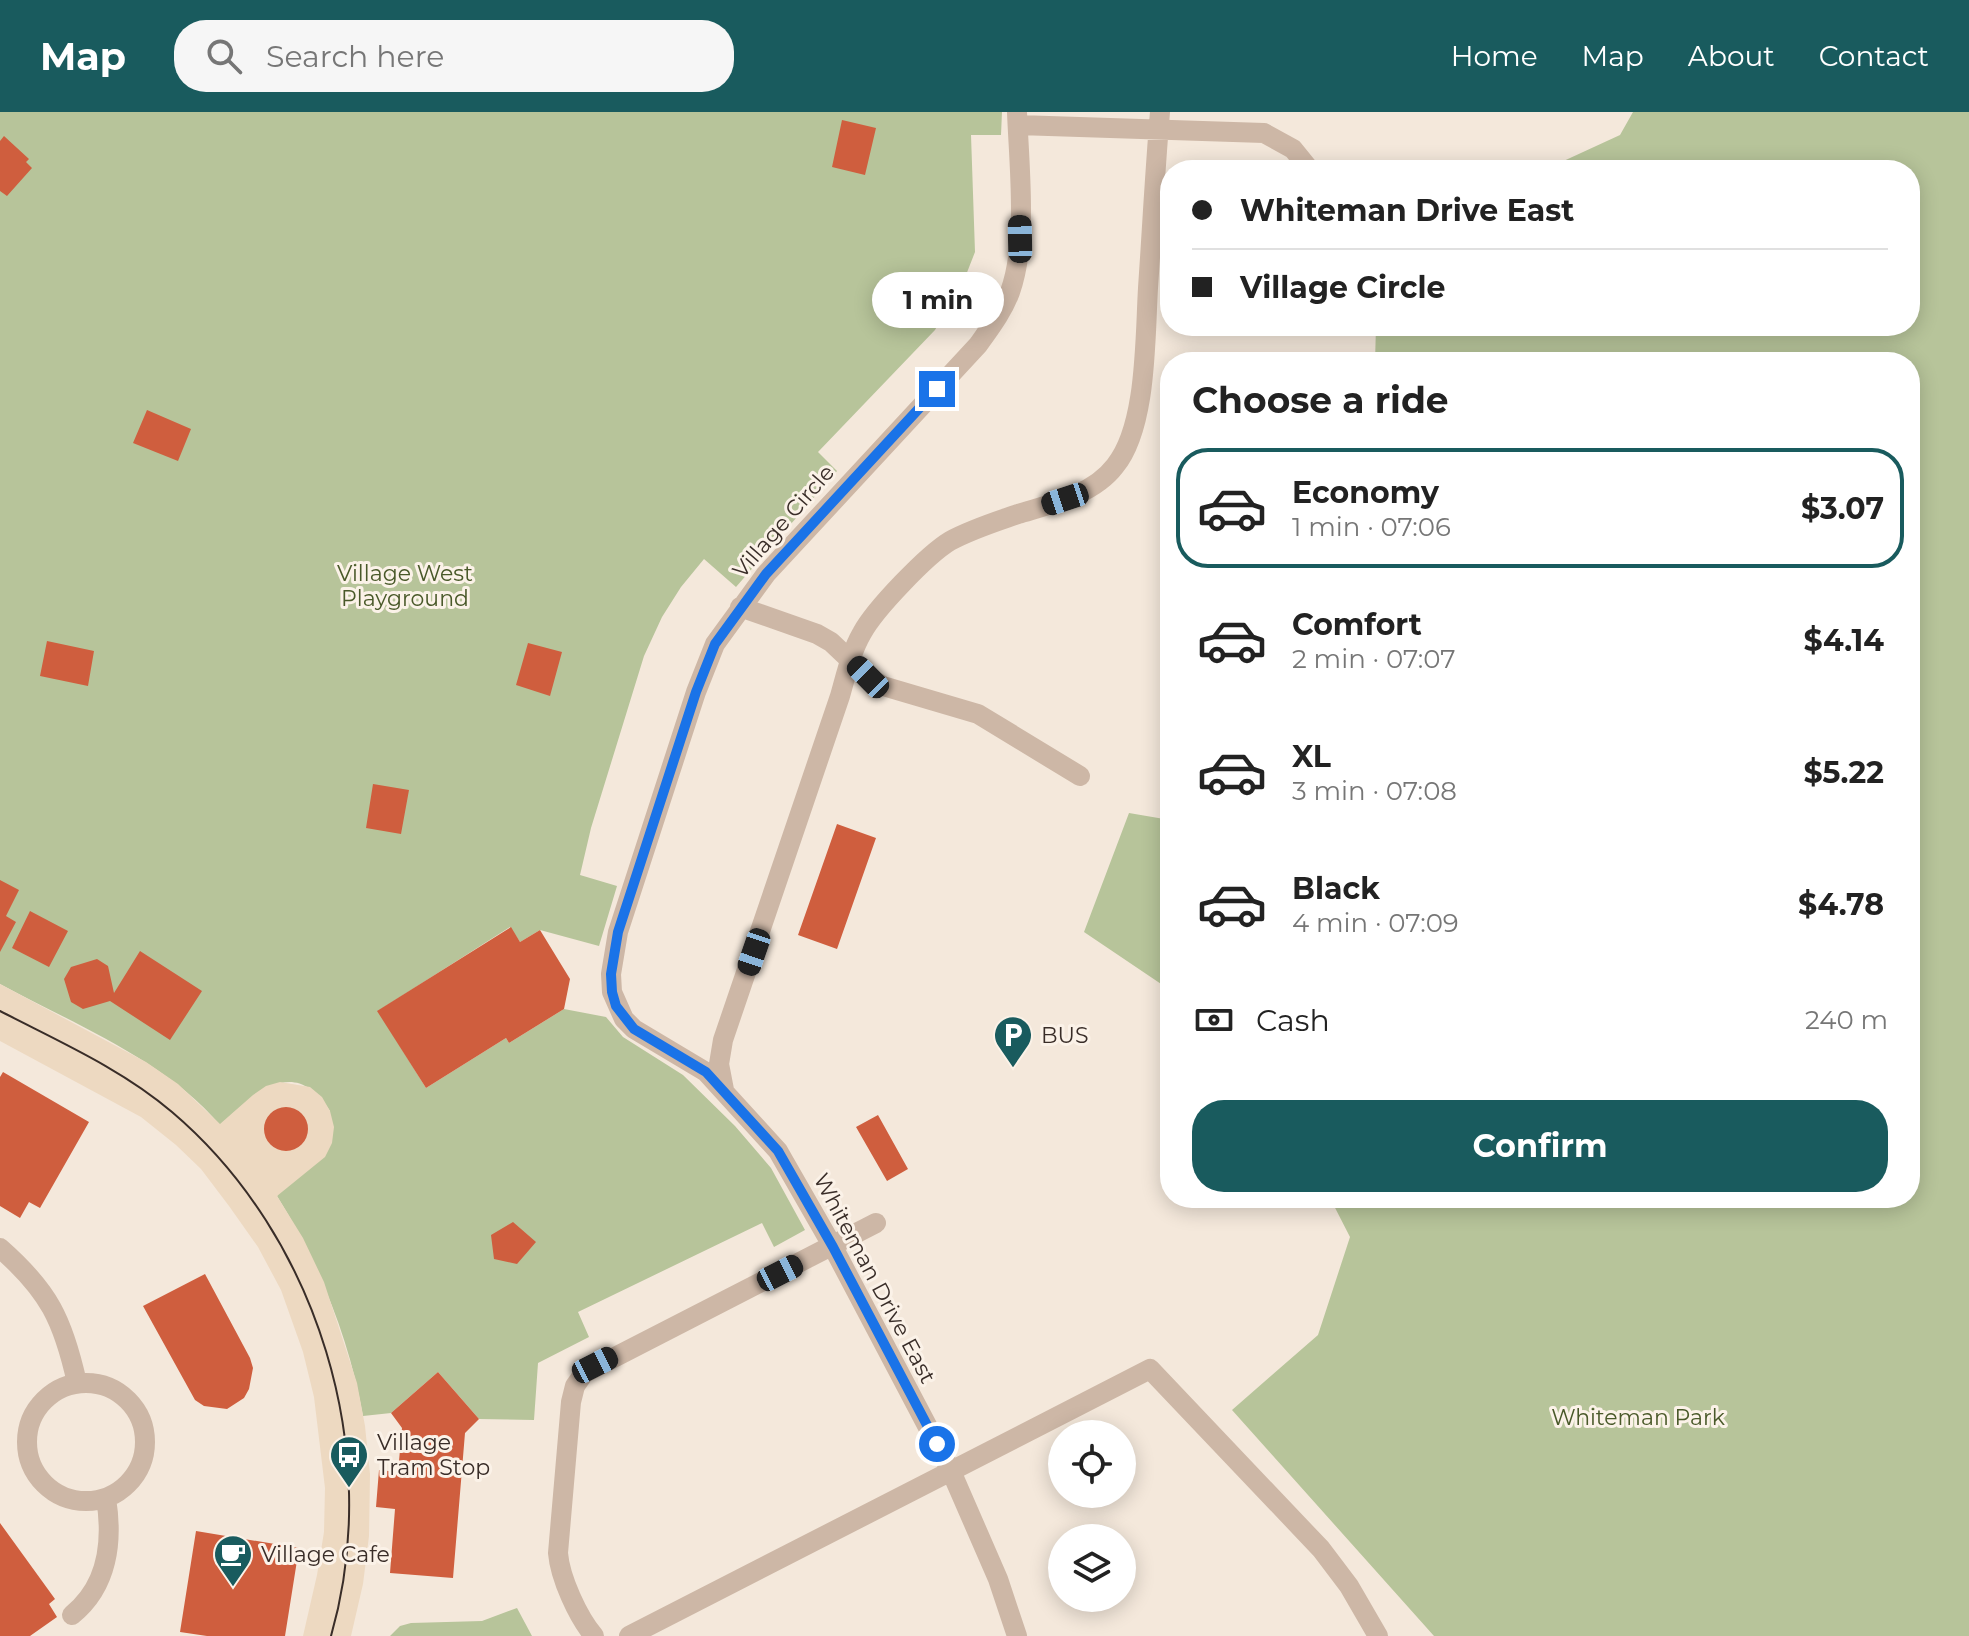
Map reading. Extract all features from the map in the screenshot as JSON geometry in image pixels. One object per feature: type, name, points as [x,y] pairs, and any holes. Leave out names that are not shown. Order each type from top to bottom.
[{"type":"street","points":[[1017,118],[1160,122],[1264,133],[1293,149],[1302,160]]},
{"type":"street","name":"Village Circle","points":[[724,1090],[706,1072],[634,1029],[624,1019],[612,992],[618,932],[696,692],[715,644],[766,574],[978,345],[1002,310],[1017,265],[1020,239],[1017,118]]},
{"type":"street","points":[[724,1090],[719,1064],[723,1040],[850,659],[862,633],[875,614],[948,543],[989,524],[1065,499],[1089,487],[1115,466],[1133,428],[1140,392],[1160,122]]},
{"type":"street","points":[[740,607],[817,634],[883,686],[978,714],[1080,776]]},
{"type":"street","points":[[681,1055],[703,1057],[716,1050],[723,1040]]},
{"type":"street","name":"Whiteman Drive East","points":[[724,1090],[778,1151],[833,1247],[951,1471],[993,1565],[1017,1636]]},
{"type":"street","points":[[594,1636],[559,1568],[571,1402],[575,1386],[584,1373],[595,1365],[876,1223]]},
{"type":"street","points":[[0,1248],[37,1284],[55,1312],[66,1337],[77,1383]]},
{"type":"street","points":[[629,1636],[1150,1369],[1321,1549],[1349,1586],[1378,1636]]},
{"type":"street","points":[[77,1383],[97,1383],[116,1390],[132,1403],[142,1420],[146,1439],[144,1458],[135,1476],[122,1490],[106,1498],[86,1502],[68,1499],[51,1489],[38,1476],[29,1458],[27,1439],[32,1419],[42,1402],[58,1389],[77,1383]]},
{"type":"street","points":[[72,1615],[93,1592],[103,1571],[110,1523],[106,1498]]},
{"type":"green space","name":"Village West Playground","points":[[0,112],[1002,112],[1001,135],[971,135],[975,252],[966,275],[935,330],[818,452],[837,471],[736,587],[704,559],[662,617],[644,656],[591,828],[580,875],[617,886],[599,946],[540,930],[520,942],[510,927],[378,1011],[426,1088],[506,1038],[509,1043],[564,1009],[606,1017],[623,1037],[683,1075],[735,1126],[771,1168],[805,1230],[774,1247],[762,1223],[578,1312],[589,1337],[538,1363],[534,1420],[479,1419],[438,1372],[391,1413],[363,1416],[341,1330],[319,1275],[277,1196],[330,1111],[316,1094],[303,1085],[289,1082],[275,1085],[247,1101],[220,1125],[198,1102],[146,1062],[0,984]]},
{"type":"green space","name":"Whiteman Park","points":[[1633,112],[1969,112],[1969,1636],[1434,1636],[1232,1410],[1318,1335],[1350,1237],[1335,1208],[1920,1208],[1920,352],[1375,352],[1376,336],[1920,336],[1920,160],[1566,160],[1620,135]]},
{"type":"green space","points":[[1129,813],[1160,818],[1160,983],[1084,932]]},
{"type":"green space","points":[[517,1608],[532,1636],[390,1636],[400,1626],[411,1623],[482,1621]]},
{"type":"shaded area","points":[[0,984],[146,1062],[178,1084],[220,1124],[253,1095],[266,1086],[280,1082],[310,1087],[322,1097],[330,1111],[334,1127],[332,1143],[325,1157],[277,1196],[303,1238],[324,1282],[357,1383],[365,1426],[370,1474],[369,1536],[363,1584],[351,1636],[303,1636],[324,1532],[325,1488],[314,1397],[303,1352],[281,1290],[258,1247],[201,1169],[141,1117],[0,1041]]},
{"type":"building","points":[[842,120],[876,128],[865,175],[832,167]]},
{"type":"building","points":[[4,136],[29,159],[26,162],[32,168],[7,196],[0,191],[0,141]]},
{"type":"building","points":[[147,410],[191,429],[178,461],[133,443]]},
{"type":"building","points":[[47,641],[94,651],[88,686],[40,676]]},
{"type":"building","points":[[528,643],[562,652],[550,696],[516,685]]},
{"type":"building","points":[[373,784],[409,790],[401,834],[366,828]]},
{"type":"building","points":[[837,824],[876,838],[837,949],[798,935]]},
{"type":"building","points":[[0,880],[19,890],[6,916],[16,922],[0,952]]},
{"type":"building","points":[[30,911],[68,931],[49,967],[12,948]]},
{"type":"building","points":[[511,927],[520,942],[540,930],[570,979],[564,1009],[509,1043],[506,1038],[426,1088],[377,1011]]},
{"type":"building","points":[[140,951],[202,991],[170,1040],[110,1001],[83,1009],[71,1002],[64,979],[71,967],[97,959],[108,966],[114,993]]},
{"type":"building","points":[[3,1072],[89,1122],[40,1208],[29,1202],[20,1218],[0,1206],[0,1077]]},
{"type":"building","points":[[286,1107],[301,1114],[308,1129],[301,1144],[286,1151],[271,1144],[264,1129],[271,1114]]},
{"type":"building","points":[[878,1115],[908,1169],[887,1181],[856,1127]]},
{"type":"building","points":[[513,1222],[536,1242],[517,1264],[494,1259],[491,1235]]},
{"type":"building","points":[[205,1274],[253,1368],[244,1398],[227,1409],[204,1406],[195,1400],[143,1306]]},
{"type":"building","points":[[438,1372],[479,1419],[465,1433],[453,1578],[390,1573],[395,1509],[376,1507],[379,1470],[398,1472],[402,1428],[391,1413]]},
{"type":"building","points":[[0,1523],[55,1599],[49,1604],[57,1617],[30,1636],[0,1636]]},
{"type":"building","points":[[196,1531],[299,1548],[285,1636],[207,1636],[180,1632]]},
{"type":"tram line","points":[[0,1011],[111,1069],[172,1112],[223,1163],[266,1220],[300,1284],[326,1352],[342,1422],[349,1494],[345,1566],[331,1636]]},
{"type":"place","name":"BUS","points":[[1013,1069]]},
{"type":"place","name":"Village Tram Stop","points":[[349,1489]]},
{"type":"place","name":"Village Cafe","points":[[233,1588]]},
{"type":"route","points":[[937,389],[766,574],[715,644],[696,692],[618,932],[611,974],[616,1006],[624,1019],[634,1029],[706,1072],[778,1151],[805,1195],[937,1444]]}]
